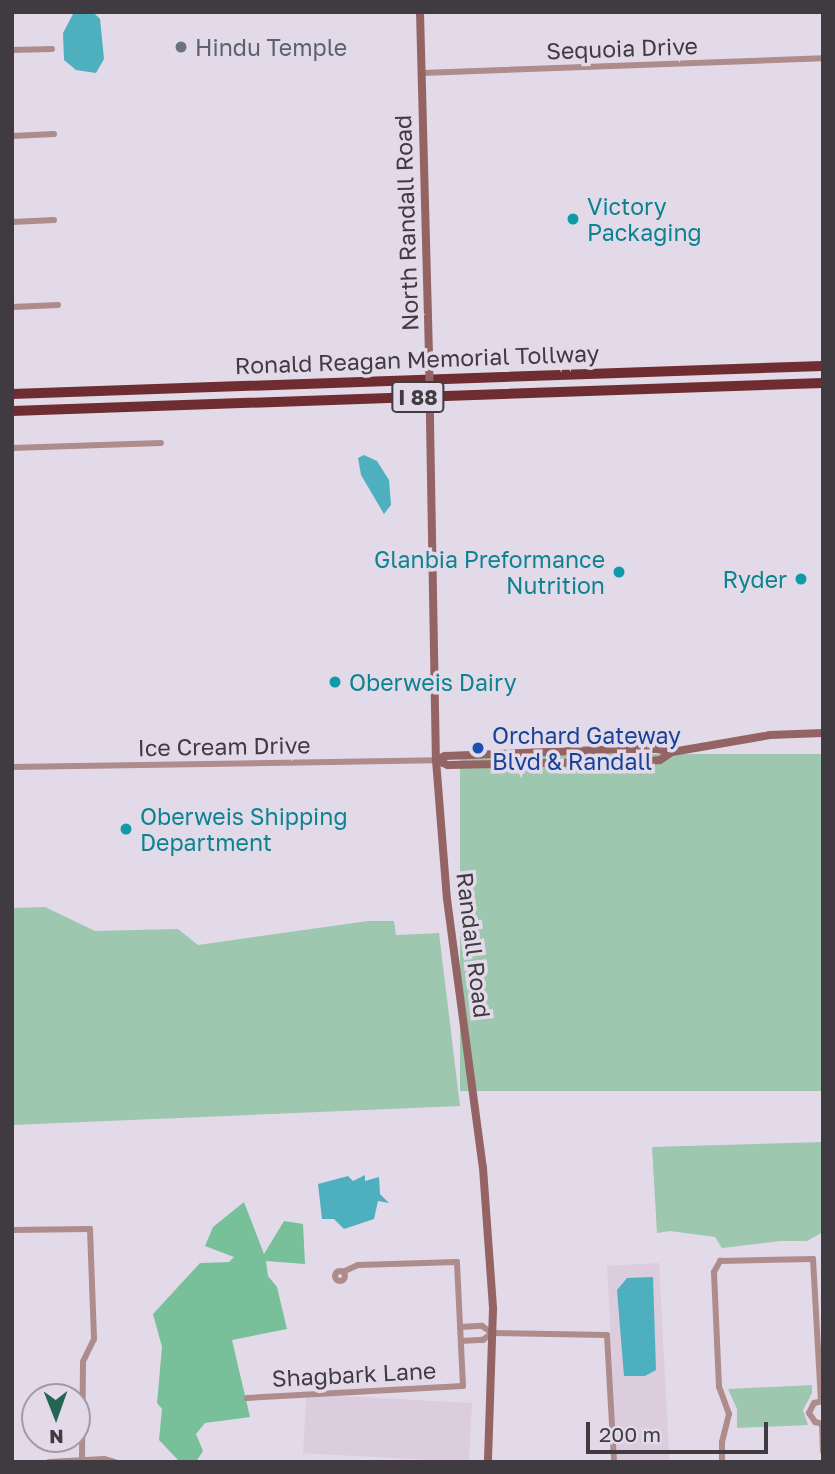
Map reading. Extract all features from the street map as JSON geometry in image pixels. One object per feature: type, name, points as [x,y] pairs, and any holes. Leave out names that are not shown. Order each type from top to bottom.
[{"type":"highway","name":"Ronald Reagan Memorial Tollway","points":[[12,394],[823,366]]},
{"type":"highway","name":"Ronald Reagan Memorial Tollway","points":[[12,411],[823,383]]},
{"type":"main road","name":"North Randall Road","points":[[420,12],[431,432]]},
{"type":"main road","name":"Randall Road","points":[[431,432],[436,760],[447,899],[483,1168],[492,1333],[488,1462]]},
{"type":"main road","points":[[436,760],[445,756],[636,749],[672,752],[770,734],[823,733]]},
{"type":"street","points":[[12,50],[52,48]]},
{"type":"street","name":"Sequoia Drive","points":[[422,73],[823,58]]},
{"type":"street","points":[[12,136],[54,134]]},
{"type":"street","points":[[12,222],[54,220]]},
{"type":"street","points":[[12,307],[58,305]]},
{"type":"street","points":[[12,448],[161,443]]},
{"type":"street","name":"Ice Cream Drive","points":[[12,767],[436,760]]},
{"type":"street","points":[[12,1230],[90,1228],[94,1339],[83,1362],[82,1461]]},
{"type":"street","points":[[722,1462],[722,1442],[729,1414],[719,1387],[714,1272],[720,1261],[813,1259],[822,1400],[811,1405],[809,1413],[812,1419],[822,1424],[823,1451]]},
{"type":"street","points":[[342,1272],[358,1265],[457,1262],[461,1341],[483,1340],[492,1333]]},
{"type":"street","points":[[460,1327],[482,1326],[492,1333],[607,1335],[614,1462]]},
{"type":"street","name":"Shagbark Lane","points":[[247,1398],[463,1386],[461,1341]]},
{"type":"street","points":[[49,1462],[115,1462]]},
{"type":"shaded area","points":[[659,1263],[669,1462],[617,1462],[607,1266]]},
{"type":"shaded area","points":[[306,1394],[472,1403],[469,1462],[303,1453]]},
{"type":"green space","points":[[460,754],[823,754],[823,1091],[460,1091]]},
{"type":"green space","points":[[45,907],[95,931],[178,929],[198,945],[368,921],[394,921],[396,935],[439,933],[460,1106],[12,1125],[12,908]]},
{"type":"green space","points":[[823,1142],[823,1232],[807,1241],[780,1241],[722,1248],[715,1237],[670,1231],[657,1233],[652,1147]]},
{"type":"green space","points":[[244,1202],[264,1254],[284,1221],[303,1224],[305,1264],[266,1261],[268,1276],[277,1287],[287,1329],[232,1340],[250,1417],[205,1423],[196,1434],[203,1451],[196,1462],[180,1462],[159,1440],[162,1409],[157,1403],[162,1347],[153,1314],[200,1263],[229,1262],[234,1257],[205,1246],[213,1227]]},
{"type":"green space","points":[[812,1385],[812,1393],[803,1410],[808,1425],[737,1428],[737,1409],[728,1389]]},
{"type":"water","points":[[73,14],[95,14],[100,19],[104,59],[96,73],[76,70],[64,60],[63,33]]},
{"type":"water","points":[[364,455],[377,461],[389,480],[391,505],[384,514],[361,475],[358,458]]},
{"type":"water","points":[[365,1175],[365,1181],[379,1177],[380,1194],[389,1203],[378,1201],[374,1219],[344,1229],[334,1219],[322,1219],[318,1184],[348,1176],[353,1181]]},
{"type":"water","points":[[653,1277],[656,1370],[645,1376],[624,1376],[617,1290],[627,1278]]},
{"type":"place","name":"Hindu Temple","points":[[181,47]]},
{"type":"place","name":"Victory Packaging","points":[[573,219]]},
{"type":"place","name":"Glanbia Preformance Nutrition","points":[[619,572]]},
{"type":"place","name":"Ryder","points":[[801,579]]},
{"type":"place","name":"Oberweis Dairy","points":[[335,682]]},
{"type":"place","name":"Orchard Gateway Blvd & Randall","points":[[478,748]]},
{"type":"place","name":"Oberweis Shipping Department","points":[[126,829]]}]
